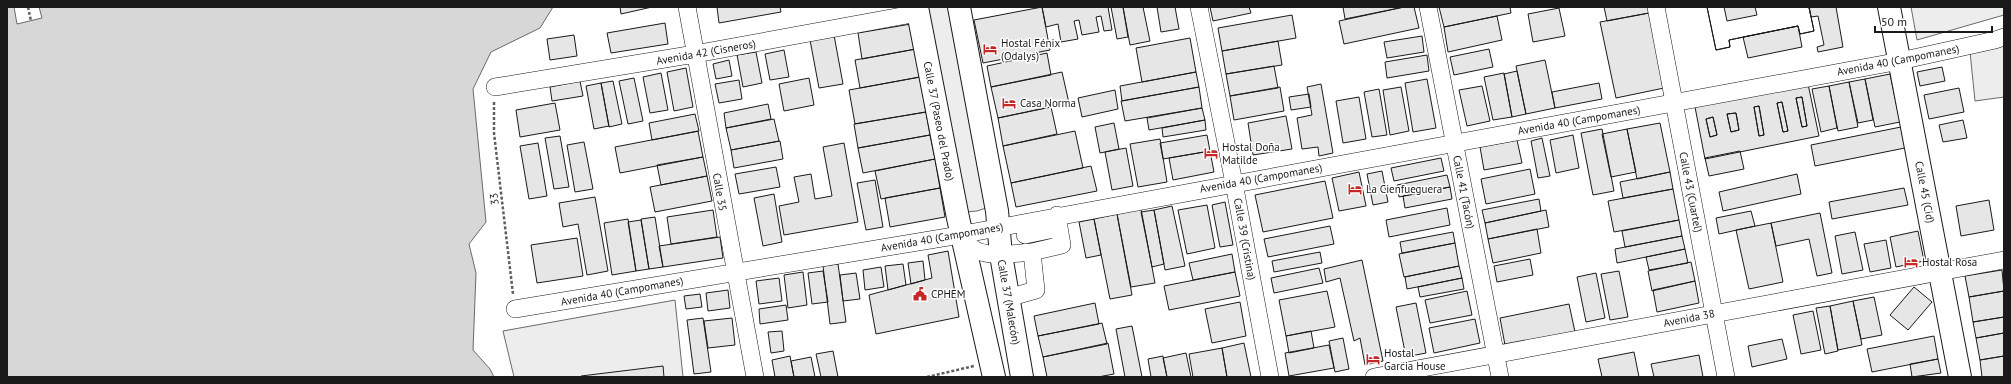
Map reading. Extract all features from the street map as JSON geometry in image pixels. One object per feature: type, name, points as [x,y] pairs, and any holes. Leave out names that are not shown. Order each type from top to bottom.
[{"type":"main road","points":[[959,7],[998,227]]},
{"type":"main road","name":"Calle 45 (Cid)","points":[[1889,7],[1941,271],[1960,377]]},
{"type":"main road","name":"Calle 37 (Paseo del Prado)","points":[[917,10],[962,234]]},
{"type":"main road","name":"Calle 37 (Malecón)","points":[[998,227],[1008,254],[1008,298],[1022,377]]},
{"type":"main road","points":[[962,234],[992,369]]},
{"type":"street","name":"Calle 35","points":[[687,7],[734,272],[755,377]]},
{"type":"street","name":"Calle 39 (Cristina)","points":[[1199,7],[1234,183],[1270,377]]},
{"type":"street","name":"Calle 41 (Tacón)","points":[[1428,7],[1500,377]]},
{"type":"street","name":"Calle 43 (Cuartel)","points":[[1656,7],[1726,377]]},
{"type":"street","name":"Avenida 42 (Cisneros)","points":[[495,87],[696,54],[917,10]]},
{"type":"street","name":"Avenida 40 (Campomanes)","points":[[515,309],[998,227],[1026,228],[1234,183],[1900,61],[2004,37]]},
{"type":"street","points":[[962,234],[972,247],[989,254],[1032,252],[1062,245],[1058,222]]},
{"type":"street","points":[[1008,254],[1026,228]]},
{"type":"street","points":[[1008,298],[1036,290],[1032,252]]},
{"type":"street","name":"Avenida 38","points":[[1374,377],[2004,260]]},
{"type":"path","points":[[28,7],[31,21]]},
{"type":"path","name":"33","points":[[495,87],[494,133],[515,309]]},
{"type":"path","points":[[927,377],[992,369]]},
{"type":"shaded area","points":[[7,7],[553,7],[540,28],[491,52],[473,89],[486,222],[469,244],[476,273],[473,350],[490,369],[494,377],[7,377]]},
{"type":"shaded area","points":[[924,7],[952,7],[989,207],[977,211],[964,212]]},
{"type":"shaded area","points":[[1911,7],[2004,7],[2004,15],[1917,40]]},
{"type":"shaded area","points":[[2004,41],[2004,97],[1975,101],[1970,52]]},
{"type":"shaded area","points":[[675,300],[683,377],[514,377],[503,331]]},
{"type":"pier","points":[[14,7],[39,7],[42,18],[17,24]]},
{"type":"building","points":[[620,7],[652,7],[621,14]]},
{"type":"building","points":[[717,7],[780,7],[781,12],[719,23]]},
{"type":"building","points":[[1042,7],[1050,50],[983,63],[974,20]]},
{"type":"building","points":[[1042,7],[1108,7],[1112,30],[1104,31],[1101,16],[1096,17],[1099,32],[1082,35],[1079,20],[1074,21],[1078,39],[1061,42],[1058,24],[1046,27]]},
{"type":"building","points":[[1111,7],[1123,7],[1128,37],[1117,39]]},
{"type":"building","points":[[1123,7],[1143,7],[1150,41],[1130,45]]},
{"type":"building","points":[[1157,7],[1175,7],[1179,29],[1161,32]]},
{"type":"building","points":[[1210,7],[1249,7],[1251,13],[1213,21]]},
{"type":"building","points":[[1343,7],[1404,7],[1345,19]]},
{"type":"building","points":[[1404,7],[1414,7],[1419,28],[1344,44],[1339,21]]},
{"type":"building","points":[[1439,7],[1510,7],[1511,13],[1444,27]]},
{"type":"building","points":[[1604,7],[1648,7],[1649,13],[1607,21]]},
{"type":"building","points":[[1707,7],[1724,7],[1727,21],[1757,15],[1755,7],[1809,7],[1814,31],[1800,34],[1798,26],[1729,40],[1730,47],[1716,50]]},
{"type":"building","points":[[1707,7],[1809,7],[1814,31],[1800,34],[1798,26],[1729,40],[1730,47],[1716,50]]},
{"type":"building","points":[[1836,7],[1843,47],[1818,52],[1817,47],[1824,45],[1818,16],[1811,17],[1809,8]]},
{"type":"building","points":[[1559,8],[1565,36],[1533,42],[1528,14]]},
{"type":"building","points":[[1649,13],[1664,88],[1616,98],[1600,22]]},
{"type":"building","points":[[1292,15],[1296,38],[1222,51],[1218,28]]},
{"type":"building","points":[[1497,16],[1502,40],[1448,52],[1444,27]]},
{"type":"building","points":[[665,23],[668,44],[611,53],[607,33]]},
{"type":"building","points":[[911,24],[916,49],[862,59],[858,33]]},
{"type":"building","points":[[1798,26],[1802,47],[1748,58],[1743,37]]},
{"type":"building","points":[[574,35],[577,56],[550,60],[547,39]]},
{"type":"building","points":[[834,35],[843,84],[819,88],[810,40]]},
{"type":"building","points":[[1422,36],[1424,52],[1387,58],[1384,42]]},
{"type":"building","points":[[1190,38],[1196,72],[1142,82],[1136,48]]},
{"type":"building","points":[[1278,41],[1282,65],[1226,74],[1222,51]]},
{"type":"building","points":[[916,49],[920,77],[860,88],[855,60]]},
{"type":"building","points":[[1489,49],[1493,67],[1454,75],[1450,57]]},
{"type":"building","points":[[784,50],[789,77],[770,80],[765,54]]},
{"type":"building","points":[[756,52],[762,83],[743,87],[737,55]]},
{"type":"building","points":[[1047,53],[1051,75],[991,87],[987,66]]},
{"type":"building","points":[[1427,55],[1429,71],[1387,78],[1385,62]]},
{"type":"building","points":[[729,60],[732,76],[716,79],[713,64]]},
{"type":"building","points":[[1545,60],[1555,108],[1526,114],[1516,66]]},
{"type":"building","points":[[1274,66],[1278,88],[1230,96],[1226,74]]},
{"type":"building","points":[[1942,67],[1945,81],[1920,86],[1917,72]]},
{"type":"building","points":[[686,68],[693,107],[674,111],[667,72]]},
{"type":"building","points":[[1517,71],[1526,114],[1512,117],[1504,74]]},
{"type":"building","points":[[1062,72],[1069,103],[998,118],[991,87]]},
{"type":"building","points":[[1196,72],[1199,87],[1122,101],[1120,86]]},
{"type":"building","points":[[661,73],[668,110],[650,113],[643,77]]},
{"type":"building","points":[[1504,73],[1512,117],[1493,120],[1484,77]]},
{"type":"building","points":[[1890,74],[1900,122],[1875,127],[1865,79]]},
{"type":"building","points":[[920,77],[926,112],[855,124],[849,90]]},
{"type":"building","points":[[634,78],[643,121],[628,124],[619,81]]},
{"type":"building","points":[[809,78],[814,105],[784,111],[779,84]]},
{"type":"building","points":[[1427,79],[1436,128],[1413,132],[1405,83]]},
{"type":"building","points":[[1865,79],[1873,120],[1858,123],[1849,82]]},
{"type":"building","points":[[739,80],[742,99],[719,103],[715,84]]},
{"type":"building","points":[[580,81],[583,96],[552,101],[550,87]]},
{"type":"building","points":[[613,81],[622,124],[609,127],[601,83]]},
{"type":"building","points":[[1849,82],[1858,127],[1838,131],[1829,86]]},
{"type":"building","points":[[601,83],[609,126],[594,129],[586,86]]},
{"type":"building","points":[[1599,83],[1602,99],[1555,108],[1552,92]]},
{"type":"building","points":[[1321,84],[1333,153],[1319,156],[1318,147],[1302,149],[1297,118],[1312,115],[1307,87]]},
{"type":"building","points":[[1808,84],[1819,136],[1705,159],[1695,107]],"holes":[[[1802,97],[1807,126],[1802,127],[1796,98]],[[1782,102],[1788,131],[1783,132],[1777,103]],[[1759,106],[1764,135],[1759,136],[1754,107]],[[1736,113],[1739,130],[1731,132],[1727,114]],[[1713,117],[1717,135],[1710,137],[1706,119]]]},
{"type":"building","points":[[1482,86],[1490,121],[1467,126],[1459,90]]},
{"type":"building","points":[[1829,86],[1837,128],[1821,132],[1812,89]]},
{"type":"building","points":[[1199,87],[1202,108],[1125,121],[1121,101]]},
{"type":"building","points":[[1280,87],[1284,111],[1234,120],[1230,96]]},
{"type":"building","points":[[1401,87],[1409,131],[1390,135],[1383,90]]},
{"type":"building","points":[[1959,88],[1964,112],[1929,119],[1924,95]]},
{"type":"building","points":[[1379,89],[1387,135],[1372,137],[1364,92]]},
{"type":"building","points":[[1115,90],[1118,109],[1082,117],[1078,98]]},
{"type":"building","points":[[1309,94],[1311,107],[1291,110],[1289,97]]},
{"type":"building","points":[[1359,97],[1366,139],[1343,143],[1336,101]]},
{"type":"building","points":[[1802,97],[1807,126],[1802,127],[1796,98]]},
{"type":"building","points":[[1782,102],[1788,131],[1783,132],[1777,103]]},
{"type":"building","points":[[555,103],[560,130],[520,137],[516,110]]},
{"type":"building","points":[[768,104],[771,119],[726,128],[724,113]]},
{"type":"building","points":[[1759,106],[1764,135],[1759,136],[1754,107]]},
{"type":"building","points":[[1051,107],[1057,134],[1003,146],[998,118]]},
{"type":"building","points":[[1202,108],[1205,120],[1149,130],[1147,118]]},
{"type":"building","points":[[926,112],[930,135],[858,148],[854,124]]},
{"type":"building","points":[[1736,113],[1739,130],[1731,132],[1727,114]]},
{"type":"building","points":[[695,114],[699,131],[652,140],[649,123]]},
{"type":"building","points":[[1286,116],[1292,149],[1253,155],[1248,123]]},
{"type":"building","points":[[1713,117],[1717,135],[1710,137],[1706,119]]},
{"type":"building","points":[[774,119],[779,141],[731,150],[726,128]]},
{"type":"building","points":[[1205,120],[1206,130],[1163,137],[1162,128]]},
{"type":"building","points":[[1963,120],[1967,138],[1943,142],[1939,125]]},
{"type":"building","points":[[1114,123],[1119,149],[1100,153],[1095,127]]},
{"type":"building","points":[[1660,123],[1670,172],[1637,179],[1627,129]]},
{"type":"building","points":[[1901,127],[1905,148],[1815,166],[1811,145]]},
{"type":"building","points":[[1602,129],[1614,191],[1593,195],[1581,133]]},
{"type":"building","points":[[1627,129],[1636,172],[1611,177],[1602,134]]},
{"type":"building","points":[[698,131],[703,157],[620,173],[615,147]]},
{"type":"building","points":[[1075,131],[1083,168],[1011,183],[1003,146]]},
{"type":"building","points":[[930,135],[935,159],[863,173],[858,148]]},
{"type":"building","points":[[1207,135],[1210,151],[1163,159],[1160,143]]},
{"type":"building","points":[[1573,135],[1579,168],[1556,173],[1550,140]]},
{"type":"building","points":[[560,136],[569,187],[554,189],[545,138]]},
{"type":"building","points":[[1542,138],[1550,176],[1538,178],[1531,141]]},
{"type":"building","points":[[1160,139],[1167,182],[1138,187],[1130,144]]},
{"type":"building","points":[[1517,140],[1522,163],[1484,170],[1480,147]]},
{"type":"building","points":[[780,141],[783,159],[734,168],[731,150]]},
{"type":"building","points":[[584,142],[593,189],[575,192],[567,145]]},
{"type":"building","points":[[538,143],[547,196],[529,199],[520,146]]},
{"type":"building","points":[[844,143],[858,222],[784,235],[779,206],[799,202],[794,177],[811,174],[815,199],[832,196],[823,147]]},
{"type":"building","points":[[1126,148],[1133,186],[1112,190],[1105,152]]},
{"type":"building","points":[[1210,151],[1214,172],[1173,180],[1169,158]]},
{"type":"building","points":[[1740,151],[1744,169],[1709,176],[1705,158]]},
{"type":"building","points":[[703,157],[707,176],[661,185],[657,165]]},
{"type":"building","points":[[1441,158],[1444,171],[1394,181],[1391,168]]},
{"type":"building","points":[[935,159],[940,188],[881,199],[875,171]]},
{"type":"building","points":[[1091,166],[1097,191],[1016,207],[1011,183]]},
{"type":"building","points":[[776,167],[780,187],[739,194],[735,174]]},
{"type":"building","points":[[1530,169],[1535,194],[1486,204],[1481,179]]},
{"type":"building","points":[[1382,171],[1388,202],[1373,205],[1367,174]]},
{"type":"building","points":[[1359,172],[1366,206],[1339,211],[1332,178]]},
{"type":"building","points":[[1670,172],[1673,189],[1623,198],[1620,182]]},
{"type":"building","points":[[1797,174],[1801,194],[1723,211],[1719,192]]},
{"type":"building","points":[[1447,175],[1450,187],[1399,197],[1397,185]]},
{"type":"building","points":[[707,176],[712,201],[655,212],[650,187]]},
{"type":"building","points":[[875,180],[883,227],[866,230],[857,183]]},
{"type":"building","points":[[1325,181],[1333,218],[1263,232],[1255,195]]},
{"type":"building","points":[[1450,187],[1452,199],[1405,208],[1403,196]]},
{"type":"building","points":[[940,188],[945,217],[890,227],[885,198]]},
{"type":"building","points":[[1904,188],[1908,205],[1832,219],[1829,202]]},
{"type":"building","points":[[1673,189],[1679,220],[1614,232],[1608,201]]},
{"type":"building","points":[[774,194],[782,242],[763,246],[754,198]]},
{"type":"building","points":[[595,197],[608,271],[587,275],[578,224],[563,227],[559,203]]},
{"type":"building","points":[[1539,199],[1541,211],[1485,223],[1482,210]]},
{"type":"building","points":[[1989,200],[1994,230],[1961,236],[1956,206]]},
{"type":"building","points":[[1225,202],[1233,245],[1220,247],[1212,205]]},
{"type":"building","points":[[1207,205],[1215,248],[1187,254],[1178,210]]},
{"type":"building","points":[[1172,206],[1185,266],[1165,270],[1154,210]]},
{"type":"building","points":[[1447,208],[1450,225],[1389,237],[1386,220]]},
{"type":"building","points":[[1141,209],[1155,283],[1131,287],[1117,214]]},
{"type":"building","points":[[713,210],[717,237],[671,244],[667,217]]},
{"type":"building","points":[[1154,210],[1164,264],[1152,267],[1141,212]]},
{"type":"building","points":[[1546,210],[1549,227],[1488,239],[1485,223]]},
{"type":"building","points":[[1751,211],[1755,226],[1719,234],[1716,218]]},
{"type":"building","points":[[1820,213],[1832,273],[1817,276],[1809,239],[1776,246],[1771,223]]},
{"type":"building","points":[[1117,214],[1132,295],[1110,299],[1094,219]]},
{"type":"building","points":[[655,217],[663,267],[649,269],[641,219]]},
{"type":"building","points":[[628,219],[636,271],[612,275],[604,223]]},
{"type":"building","points":[[1094,219],[1101,255],[1086,258],[1079,222]]},
{"type":"building","points":[[641,220],[649,269],[636,271],[628,222]]},
{"type":"building","points":[[1679,220],[1682,236],[1625,247],[1622,231]]},
{"type":"building","points":[[1771,223],[1783,282],[1749,289],[1736,230]]},
{"type":"building","points":[[1330,226],[1334,244],[1268,257],[1264,239]]},
{"type":"building","points":[[1537,229],[1541,253],[1493,263],[1488,239]]},
{"type":"building","points":[[1918,231],[1924,261],[1896,267],[1890,237]]},
{"type":"building","points":[[1453,232],[1455,243],[1402,253],[1400,242]]},
{"type":"building","points":[[1855,232],[1863,270],[1842,274],[1835,236]]},
{"type":"building","points":[[1682,236],[1685,249],[1617,263],[1615,249]]},
{"type":"building","points":[[720,237],[723,258],[663,267],[659,246]]},
{"type":"building","points":[[577,238],[583,276],[537,283],[531,245]]},
{"type":"building","points":[[1886,240],[1891,268],[1870,272],[1864,244]]},
{"type":"building","points":[[1455,243],[1459,266],[1404,277],[1399,254]]},
{"type":"building","points":[[1685,249],[1688,263],[1649,270],[1646,257]]},
{"type":"building","points":[[948,251],[959,317],[876,334],[869,295],[932,278],[928,255]]},
{"type":"building","points":[[1320,252],[1322,263],[1274,272],[1272,261]]},
{"type":"building","points":[[1232,254],[1235,272],[1193,280],[1189,263]]},
{"type":"building","points":[[1530,259],[1533,275],[1497,282],[1494,266]]},
{"type":"building","points":[[1362,260],[1383,361],[1365,365],[1360,338],[1354,341],[1340,278],[1326,282],[1324,269]]},
{"type":"building","points":[[923,261],[925,280],[911,284],[908,263]]},
{"type":"building","points":[[1691,262],[1695,281],[1652,291],[1648,271]]},
{"type":"building","points":[[838,264],[846,322],[830,324],[823,266]]},
{"type":"building","points":[[903,264],[906,285],[888,290],[885,266]]},
{"type":"building","points":[[1459,266],[1462,278],[1407,289],[1405,277]]},
{"type":"building","points":[[881,267],[884,287],[865,290],[863,270]]},
{"type":"building","points":[[1319,268],[1323,283],[1274,293],[1271,278]]},
{"type":"building","points":[[2002,270],[2004,291],[1969,297],[1965,276]]},
{"type":"building","points":[[823,271],[828,302],[812,304],[808,273]]},
{"type":"building","points":[[1619,271],[1628,317],[1610,320],[1601,274]]},
{"type":"building","points":[[803,272],[807,305],[788,308],[784,275]]},
{"type":"building","points":[[1235,272],[1240,296],[1169,310],[1164,286]]},
{"type":"building","points":[[856,273],[860,299],[843,301],[840,275]]},
{"type":"building","points":[[1596,273],[1605,318],[1586,322],[1577,277]]},
{"type":"building","points":[[779,278],[782,301],[759,304],[756,281]]},
{"type":"building","points":[[1462,278],[1464,289],[1420,297],[1418,287]]},
{"type":"building","points":[[1695,281],[1699,303],[1657,312],[1653,290]]},
{"type":"building","points":[[1914,287],[1932,302],[1908,330],[1890,315]]},
{"type":"building","points":[[728,290],[730,308],[708,311],[706,293]]},
{"type":"building","points":[[1327,291],[1335,327],[1286,336],[1279,300]]},
{"type":"building","points":[[1467,291],[1472,315],[1430,323],[1425,300]]},
{"type":"building","points":[[2004,291],[2004,317],[1973,322],[1969,297]]},
{"type":"building","points":[[700,294],[702,307],[686,309],[684,296]]},
{"type":"building","points":[[1874,297],[1882,335],[1861,339],[1853,301]]},
{"type":"building","points":[[1853,301],[1862,345],[1838,350],[1830,306]]},
{"type":"building","points":[[1240,302],[1246,336],[1212,343],[1205,309]]},
{"type":"building","points":[[1095,303],[1099,324],[1038,336],[1034,316]]},
{"type":"building","points":[[1416,303],[1426,353],[1406,357],[1396,307]]},
{"type":"building","points":[[1569,304],[1575,332],[1505,345],[1500,318]]},
{"type":"building","points":[[786,305],[788,320],[760,324],[759,309]]},
{"type":"building","points":[[1830,306],[1838,351],[1825,354],[1816,308]]},
{"type":"building","points":[[1813,311],[1821,350],[1801,354],[1793,315]]},
{"type":"building","points":[[2004,317],[2004,333],[1976,338],[1973,322]]},
{"type":"building","points":[[703,318],[711,372],[694,374],[687,320]]},
{"type":"building","points":[[732,318],[735,345],[708,348],[704,321]]},
{"type":"building","points":[[1475,319],[1480,343],[1434,353],[1429,328]]},
{"type":"building","points":[[1102,323],[1107,344],[1043,357],[1038,336]]},
{"type":"building","points":[[1132,326],[1142,377],[1125,377],[1116,329]]},
{"type":"building","points":[[782,331],[784,351],[771,353],[768,332]]},
{"type":"building","points":[[1311,331],[1314,348],[1289,353],[1286,336]]},
{"type":"building","points":[[2004,333],[2004,356],[1980,360],[1976,338]]},
{"type":"building","points":[[1934,336],[1938,359],[1872,372],[1867,349]]},
{"type":"building","points":[[1343,338],[1349,369],[1335,372],[1329,341]]},
{"type":"building","points":[[1782,339],[1787,359],[1752,367],[1748,346]]},
{"type":"building","points":[[1108,343],[1114,374],[1098,377],[1047,377],[1043,357]]},
{"type":"building","points":[[1244,343],[1251,377],[1227,377],[1222,348]]},
{"type":"building","points":[[1329,345],[1334,368],[1289,376],[1285,353]]},
{"type":"building","points":[[1222,348],[1227,377],[1193,377],[1189,354]]},
{"type":"building","points":[[833,351],[838,377],[821,377],[816,354]]},
{"type":"building","points":[[1634,352],[1639,377],[1602,377],[1598,359]]},
{"type":"building","points":[[1186,353],[1191,377],[1167,377],[1163,358]]},
{"type":"building","points":[[1699,355],[1703,377],[1654,377],[1651,364]]},
{"type":"building","points":[[790,356],[794,377],[775,377],[772,360]]},
{"type":"building","points":[[1163,356],[1167,377],[1151,377],[1148,359]]},
{"type":"building","points":[[2004,356],[2004,377],[1982,377],[1980,360]]},
{"type":"building","points":[[811,357],[815,377],[794,377],[791,361]]},
{"type":"building","points":[[1938,359],[1941,373],[1912,377],[1910,364]]},
{"type":"building","points":[[663,366],[664,377],[581,377],[581,376]]},
{"type":"place","name":"Hostal Fénix (Odalys)","points":[[990,49]]},
{"type":"place","name":"Casa Norma","points":[[1009,103]]},
{"type":"place","name":"Hostal Doña Matilde","points":[[1211,153]]},
{"type":"place","name":"La Cienfueguera","points":[[1355,189]]},
{"type":"place","name":"Hostal Rosa","points":[[1911,262]]},
{"type":"place","name":"CPHEM","points":[[920,294]]},
{"type":"place","name":"Hostal Garcia House","points":[[1373,359]]}]
